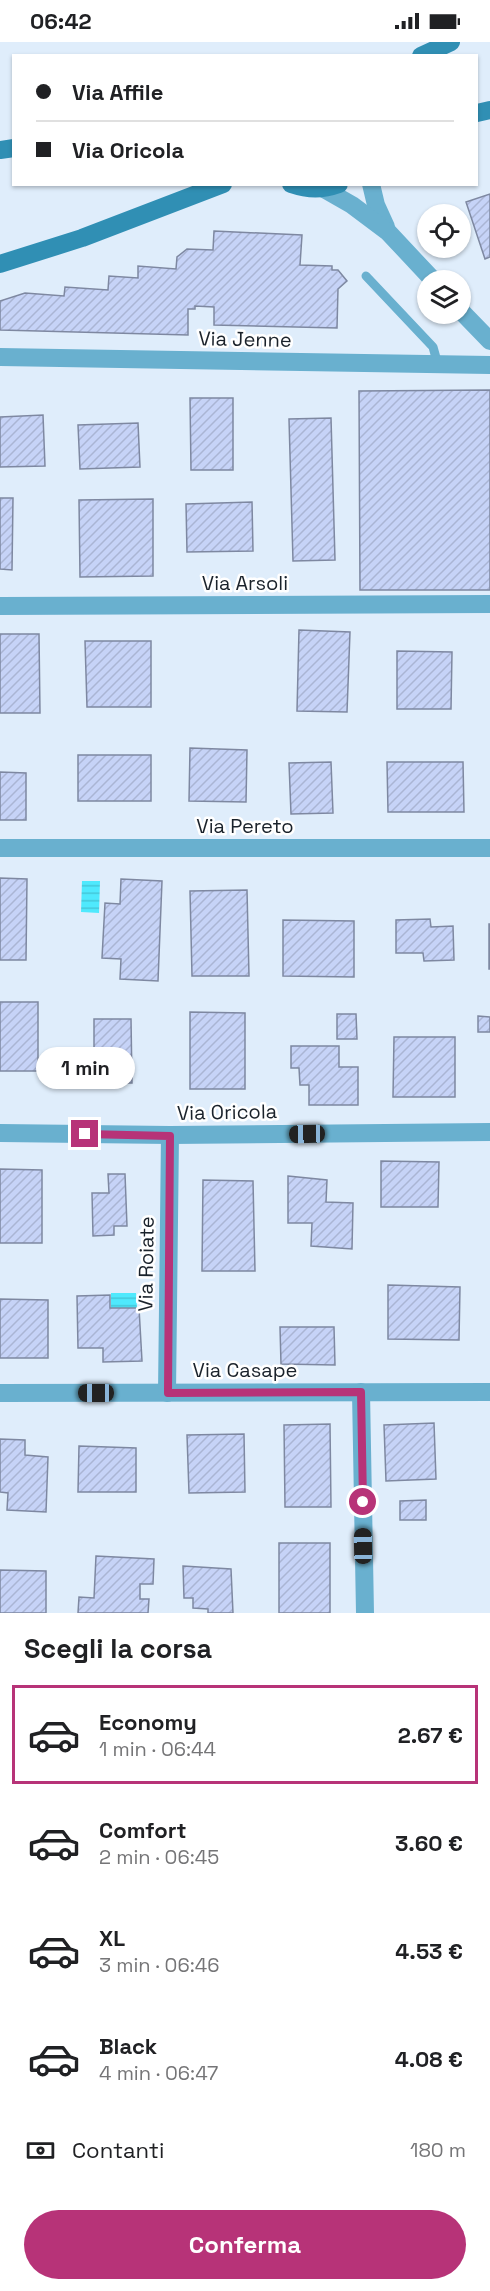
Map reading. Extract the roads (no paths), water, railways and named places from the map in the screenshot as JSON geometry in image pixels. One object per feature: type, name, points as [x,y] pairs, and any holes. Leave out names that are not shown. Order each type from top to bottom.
[{"type":"main road","points":[[425,54],[451,42]]},
{"type":"main road","points":[[0,264],[92,234],[219,186]]},
{"type":"main road","points":[[297,186],[306,189],[331,187]]},
{"type":"street","points":[[371,186],[376,205],[388,232]]},
{"type":"street","points":[[331,187],[388,232],[424,270]]},
{"type":"street","points":[[471,321],[490,341]]},
{"type":"street","name":"Via Jenne","points":[[0,357],[490,365]]},
{"type":"street","name":"Via Arsoli","points":[[0,606],[490,604]]},
{"type":"street","name":"Via Pereto","points":[[0,848],[490,848]]},
{"type":"street","name":"Via Oricola","points":[[0,1133],[170,1136],[490,1132]]},
{"type":"street","name":"Via Roiate","points":[[168,1393],[170,1136]]},
{"type":"street","points":[[361,1392],[364,1613]]},
{"type":"street","name":"Via Casape","points":[[0,1393],[490,1392]]},
{"type":"lane","points":[[366,276],[433,347],[438,365]]},
{"type":"water","points":[[82,881],[100,881],[99,913],[81,912]]},
{"type":"water","points":[[111,1293],[136,1293],[137,1308],[111,1308]]}]
